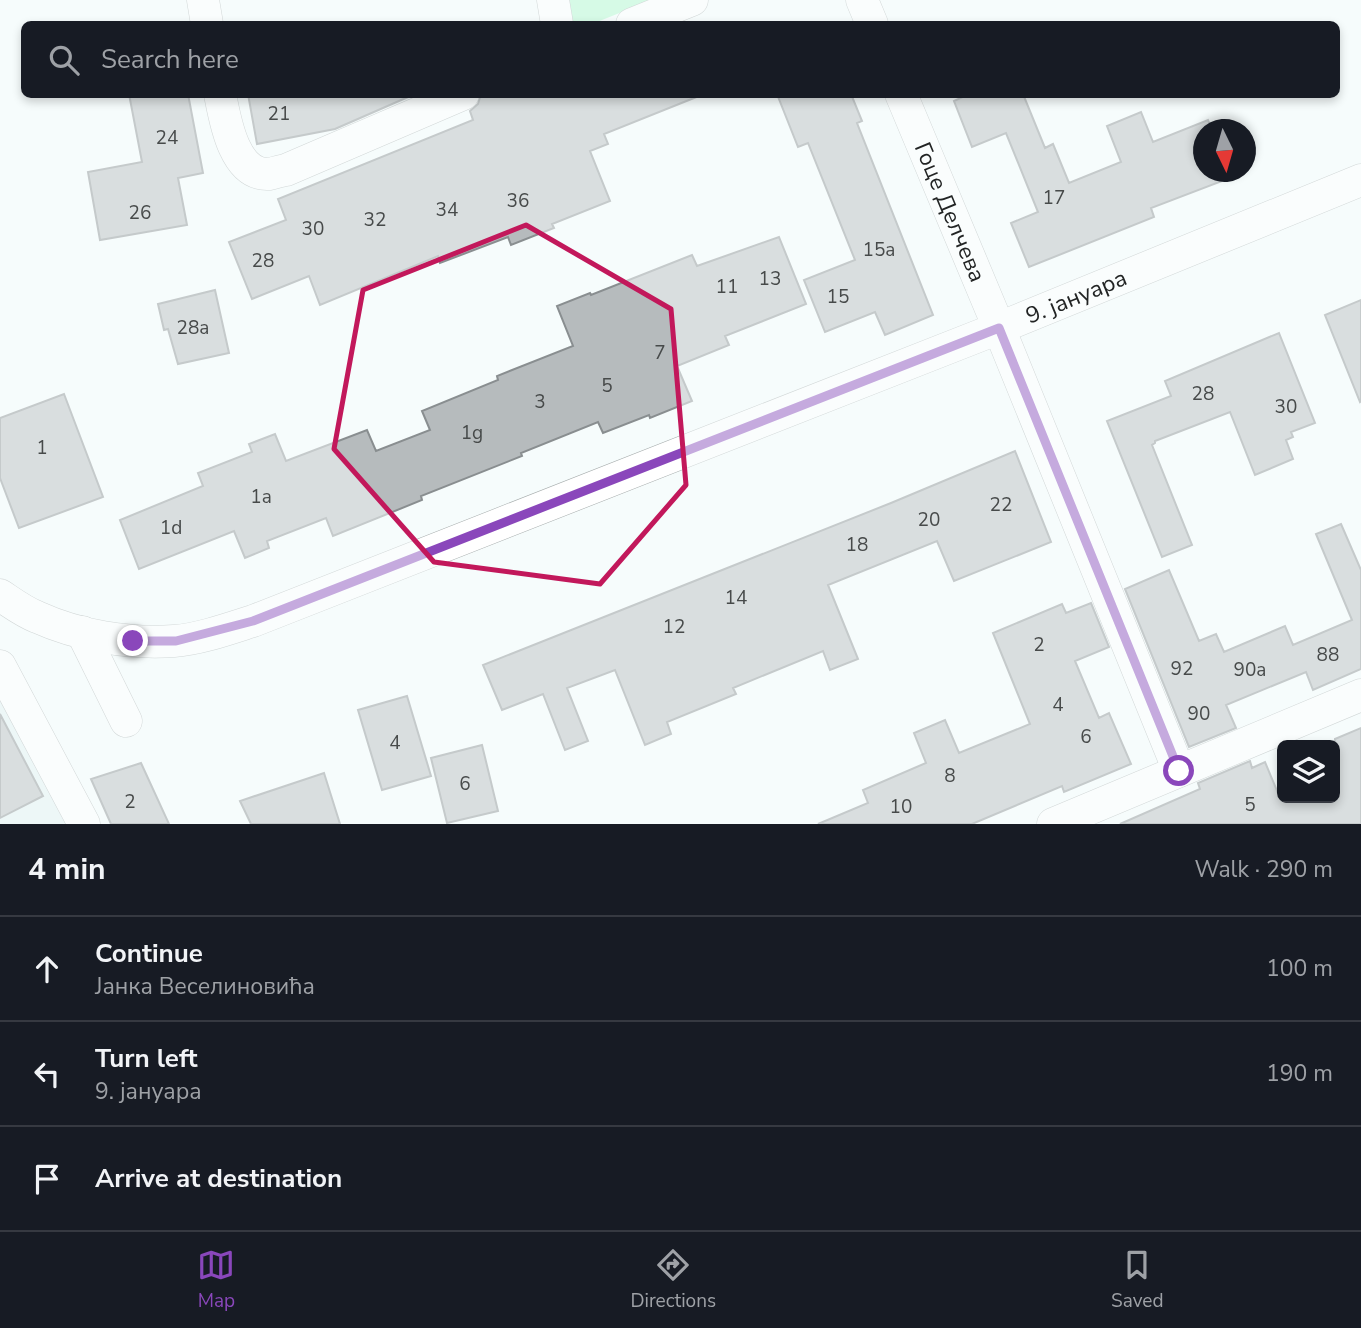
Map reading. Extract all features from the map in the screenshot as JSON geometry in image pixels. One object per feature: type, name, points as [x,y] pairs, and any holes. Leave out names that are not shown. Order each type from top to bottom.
[{"type":"street","points":[[203,0],[206,21]]},
{"type":"street","points":[[553,0],[556,21]]},
{"type":"street","points":[[640,21],[692,0]]},
{"type":"street","points":[[862,0],[871,21]]},
{"type":"street","points":[[221,98],[236,150],[256,172],[268,174],[285,170],[454,98]]},
{"type":"street","name":"Гоце Делчева","points":[[903,98],[1179,771]]},
{"type":"street","name":"9. јануара","points":[[0,595],[34,616],[82,632],[133,641],[176,641],[253,621],[999,328],[1361,180]]},
{"type":"street","points":[[82,632],[126,721]]},
{"type":"street","points":[[0,666],[84,824]]},
{"type":"street","points":[[1053,824],[1361,695]]},
{"type":"highlighted area","points":[[526,225],[671,309],[686,485],[600,584],[434,562],[334,449],[363,290]]},
{"type":"shaded area","points":[[0,692],[69,824],[0,824]]},
{"type":"green space","points":[[566,0],[652,0],[600,21],[570,21]]},
{"type":"building","points":[[130,98],[189,98],[203,173],[178,178],[187,225],[100,240],[88,172],[142,162]]},
{"type":"building","points":[[249,98],[406,98],[335,129],[257,144]]},
{"type":"building","points":[[480,98],[694,98],[604,134],[608,144],[590,151],[610,201],[552,224],[554,228],[511,245],[508,237],[440,263],[438,256],[320,305],[309,276],[252,299],[229,242],[286,220],[278,199],[473,120],[470,111],[478,104]]},
{"type":"building","points":[[779,98],[853,98],[862,121],[857,123],[933,315],[885,335],[875,312],[825,332],[804,280],[855,260],[808,143],[798,147]]},
{"type":"building","points":[[960,98],[1025,98],[1045,148],[1053,144],[1069,183],[1121,162],[1107,126],[1141,112],[1153,142],[1193,126],[1193,182],[1219,182],[1151,208],[1154,217],[1029,267],[1011,223],[1038,212],[1006,133],[972,147],[954,101]]},
{"type":"building","points":[[779,237],[806,304],[725,336],[729,345],[677,366],[692,401],[603,433],[598,422],[421,496],[422,500],[333,536],[326,518],[267,541],[269,548],[245,558],[234,531],[139,569],[120,520],[203,486],[198,473],[252,452],[249,444],[275,434],[286,461],[367,430],[376,451],[430,430],[422,411],[498,380],[497,376],[573,346],[557,306],[692,255],[697,266]]},
{"type":"building","points":[[215,290],[229,353],[178,364],[168,329],[164,330],[158,304]]},
{"type":"building","points":[[1361,300],[1361,401],[1360,402],[1325,315]]},
{"type":"building","points":[[1279,333],[1315,423],[1291,432],[1293,437],[1286,440],[1293,459],[1255,475],[1230,412],[1155,441],[1152,445],[1192,545],[1162,557],[1107,421],[1171,396],[1165,381]]},
{"type":"building","points":[[64,394],[103,497],[19,528],[0,478],[0,418]]},
{"type":"building","points":[[1015,451],[1051,542],[954,581],[937,541],[828,585],[858,659],[830,670],[823,651],[733,688],[736,694],[667,722],[671,734],[645,745],[615,670],[567,688],[588,741],[565,750],[543,694],[502,710],[483,665]]},
{"type":"building","points":[[1341,524],[1361,570],[1361,669],[1313,690],[1306,672],[1226,705],[1236,728],[1189,747],[1125,589],[1169,570],[1199,641],[1216,634],[1224,652],[1285,626],[1293,645],[1352,620],[1316,534]]},
{"type":"building","points":[[1091,603],[1109,647],[1075,661],[1099,718],[1109,713],[1131,764],[1064,792],[1062,786],[972,824],[818,824],[868,803],[863,790],[926,763],[914,733],[945,720],[959,753],[1030,724],[993,633],[1062,604],[1066,613]]},
{"type":"building","points":[[407,696],[431,776],[382,790],[358,710]]},
{"type":"building","points":[[0,714],[43,796],[0,818]]},
{"type":"building","points":[[1361,728],[1361,824],[1120,824],[1200,789],[1198,783],[1250,761],[1252,768],[1265,762],[1277,791],[1277,803],[1340,803],[1340,740],[1335,739]]},
{"type":"building","points":[[482,745],[498,811],[447,823],[431,758]]},
{"type":"building","points":[[141,763],[169,824],[111,824],[91,779]]},
{"type":"building","points":[[324,773],[340,824],[251,824],[240,801]]},
{"type":"route","points":[[133,641],[176,641],[253,621],[999,328],[1179,771]]}]
